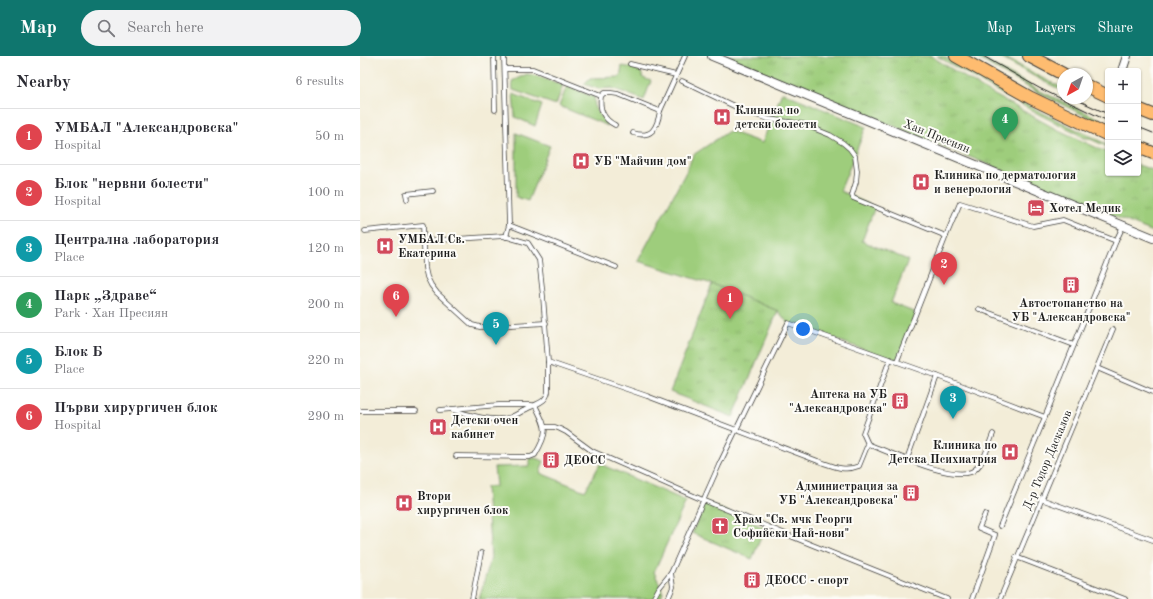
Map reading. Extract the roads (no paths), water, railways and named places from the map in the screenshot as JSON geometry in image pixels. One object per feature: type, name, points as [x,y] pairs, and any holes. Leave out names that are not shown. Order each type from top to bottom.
[{"type":"main road","points":[[956,56],[1031,98],[1105,134]]},
{"type":"main road","points":[[1028,56],[1057,71]]},
{"type":"main road","points":[[1093,89],[1105,95]]},
{"type":"main road","points":[[1141,110],[1153,115]]},
{"type":"main road","points":[[1141,148],[1153,153]]},
{"type":"street","name":"Хан Пресиян","points":[[712,56],[1153,238]]},
{"type":"street","points":[[1123,68],[1127,56]]},
{"type":"lane","points":[[494,56],[495,110]]},
{"type":"lane","points":[[504,56],[509,225],[506,237]]},
{"type":"lane","points":[[633,133],[643,135],[651,132],[656,126],[660,111],[685,56]]},
{"type":"lane","points":[[630,64],[676,75]]},
{"type":"lane","points":[[505,69],[533,69],[601,96]]},
{"type":"lane","points":[[682,81],[756,115],[803,124],[830,135],[847,146],[855,156],[856,182],[852,195],[853,198],[946,236]]},
{"type":"lane","points":[[601,96],[604,93],[618,94],[660,111]]},
{"type":"lane","points":[[601,96],[601,108],[603,114],[610,123],[615,125]]},
{"type":"lane","points":[[407,199],[406,194],[433,191]]},
{"type":"lane","points":[[897,361],[960,203],[1033,226],[1063,220],[1116,241]]},
{"type":"lane","points":[[365,231],[408,223],[423,224],[425,268],[427,277],[437,292],[472,325],[480,327],[546,324]]},
{"type":"lane","points":[[509,225],[616,267]]},
{"type":"lane","points":[[1000,526],[1116,241],[1124,226]]},
{"type":"lane","points":[[424,241],[506,237],[528,243],[539,260],[546,324],[548,396],[543,401],[535,405],[510,417],[501,419],[453,410]]},
{"type":"lane","points":[[979,309],[1074,345]]},
{"type":"lane","points":[[653,599],[659,588],[671,573],[736,431],[788,323],[897,361],[1045,417]]},
{"type":"lane","name":"Д-р Тодор Даскалов","points":[[1000,599],[1016,557],[1113,329]]},
{"type":"lane","points":[[890,359],[863,433],[868,444],[932,469],[967,474],[974,471],[979,465],[993,434]]},
{"type":"lane","points":[[548,362],[647,396],[818,461],[845,469],[852,469],[860,466],[868,444]]},
{"type":"lane","points":[[1097,368],[1153,392]]},
{"type":"lane","points":[[906,459],[937,376]]},
{"type":"lane","points":[[440,410],[499,405],[535,405]]},
{"type":"lane","points":[[456,456],[535,455],[542,444],[545,427],[535,405]]},
{"type":"lane","points":[[360,411],[416,411]]},
{"type":"lane","points":[[545,427],[555,427],[560,429],[592,451],[704,500],[947,599]]},
{"type":"lane","points":[[1041,499],[1153,540]]},
{"type":"lane","points":[[972,599],[995,535],[979,528],[984,514]]},
{"type":"lane","points":[[472,599],[481,552]]},
{"type":"lane","points":[[1016,557],[1125,599]]},
{"type":"lane","points":[[668,599],[674,587],[671,573]]},
{"type":"tram line","points":[[983,56],[1039,88],[1105,120]]},
{"type":"tram line","points":[[1086,104],[1105,113]]},
{"type":"tram line","points":[[1141,128],[1153,133]]},
{"type":"place","name":"Клиника по детски болести","points":[[722,117]]},
{"type":"place","name":"Парк „Здраве“","points":[[1005,140]]},
{"type":"place","name":"УБ \"Майчин дом\"","points":[[581,161]]},
{"type":"place","name":"Клиника по дерматология и венерология","points":[[921,182]]},
{"type":"place","name":"Хотел Медик","points":[[1036,208]]},
{"type":"place","name":"УМБАЛ Св. Екатерина","points":[[385,246]]},
{"type":"place","name":"Блок \"нервни болести\"","points":[[944,285]]},
{"type":"place","name":"Автостопанство на УБ \"Александровска\"","points":[[1071,285]]},
{"type":"place","name":"Първи хирургичен блок","points":[[396,317]]},
{"type":"place","name":"УМБАЛ \"Александровска\"","points":[[730,319]]},
{"type":"place","name":"Блок Б","points":[[496,345]]},
{"type":"place","name":"Аптека на УБ \"Александровска\"","points":[[900,401]]},
{"type":"place","name":"Централна лаборатория","points":[[953,419]]},
{"type":"place","name":"Детски очен кабинет","points":[[438,427]]},
{"type":"place","name":"Клиника по Детска Психиатрия","points":[[1010,452]]},
{"type":"place","name":"ДЕОСС","points":[[551,460]]},
{"type":"place","name":"Администрация за УБ \"Александровска\"","points":[[911,493]]},
{"type":"place","name":"Втори хирургичен блок","points":[[404,503]]},
{"type":"place","name":"Храм \"Св. мчк Георги Софийски Най-нови\"","points":[[720,526]]},
{"type":"place","name":"ДЕОСС - спорт","points":[[752,580]]}]
